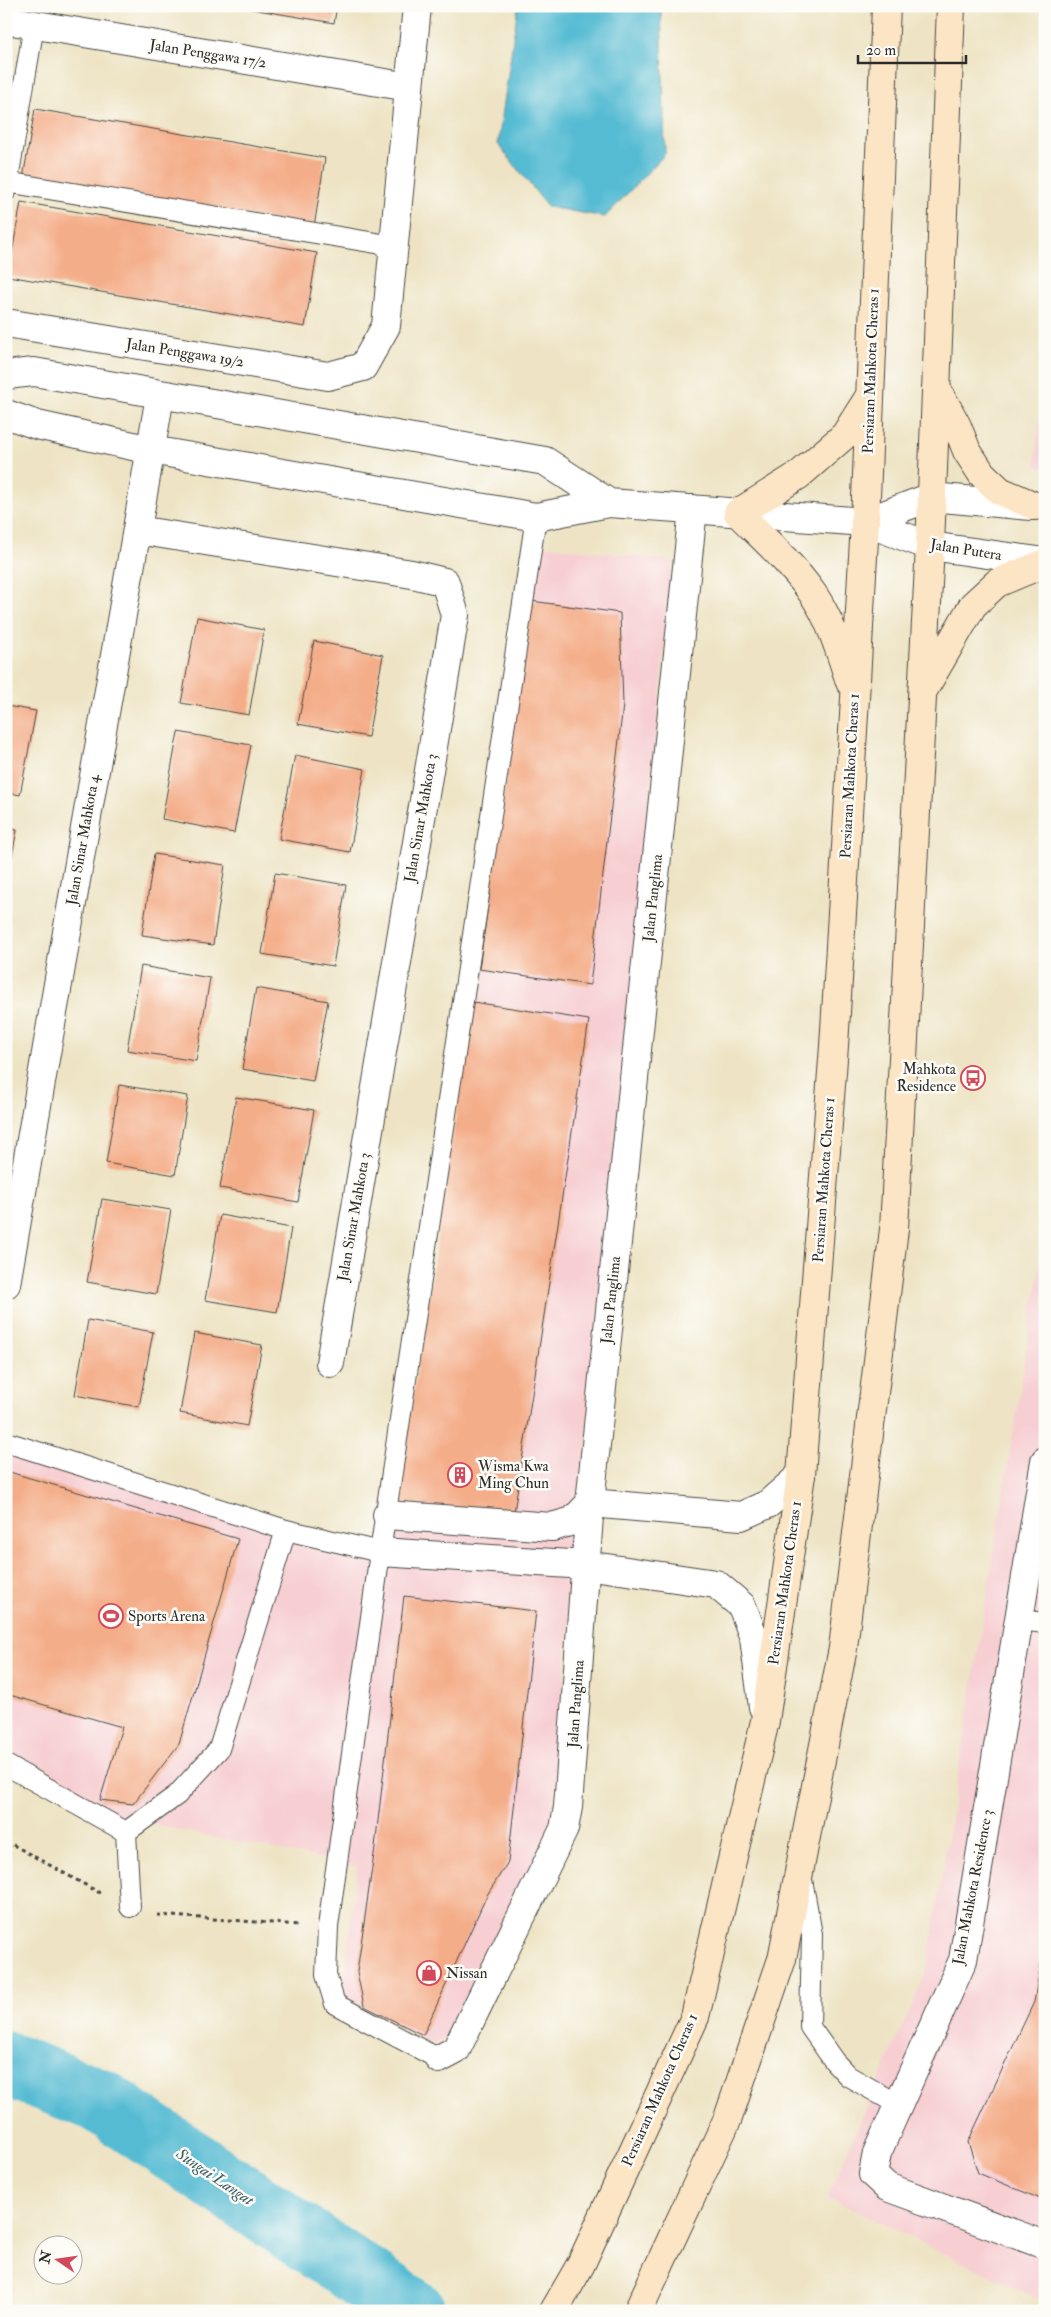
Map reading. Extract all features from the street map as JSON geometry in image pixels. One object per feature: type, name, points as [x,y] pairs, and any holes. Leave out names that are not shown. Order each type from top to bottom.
[{"type":"main road","name":"Persiaran Mahkota Cheras 1","points":[[554,2311],[581,2264],[695,2017],[765,1721],[802,1474],[834,1046],[855,698],[865,522],[886,6]]},
{"type":"main road","points":[[638,2311],[728,2118],[782,1959],[801,1870],[843,1648],[894,1229],[930,546],[952,6]]},
{"type":"main road","points":[[936,387],[957,426],[967,451],[982,474],[1000,491],[1040,507]]},
{"type":"main road","points":[[855,698],[834,635],[814,595],[793,568],[738,513],[799,475],[845,435],[870,394]]},
{"type":"main road","points":[[922,692],[973,604],[998,583],[1045,563]]},
{"type":"street","points":[[394,246],[417,6]]},
{"type":"street","name":"Jalan Penggawa 17/2","points":[[6,20],[409,87]]},
{"type":"street","name":"Jalan Penggawa 19/2","points":[[6,323],[328,376],[363,366],[386,326],[394,246]]},
{"type":"street","points":[[6,375],[34,372],[160,396],[545,461],[609,503]]},
{"type":"street","name":"Jalan Sinar Mahkota 4","points":[[6,1284],[160,396]]},
{"type":"street","points":[[6,414],[37,425],[151,450],[536,517],[609,503],[865,522],[931,497],[1040,507]]},
{"type":"street","name":"Jalan Panglima","points":[[439,2059],[456,2050],[564,1829],[568,1807],[590,1503],[693,509]]},
{"type":"street","name":"Jalan Putera","points":[[865,522],[930,546],[1045,563]]},
{"type":"street","name":"Jalan Sinar Mahkota 3","points":[[137,530],[412,574],[445,582],[455,615],[330,1363]]},
{"type":"street","name":"Jalan Mahkota Residence 3","points":[[1045,1461],[1032,1621],[963,1960],[877,2153],[873,2174],[887,2187],[1045,2245]]},
{"type":"street","points":[[387,1515],[552,1527],[573,1521],[590,1503],[740,1516],[768,1504],[802,1474]]},
{"type":"street","points":[[380,1552],[586,1565],[716,1584],[742,1606],[754,1638],[765,1721]]},
{"type":"lane","points":[[34,25],[7,185],[394,246]]},
{"type":"lane","points":[[439,2059],[335,2004],[326,1975],[328,1927],[380,1552],[536,517]]},
{"type":"lane","points":[[6,1442],[286,1530],[380,1552]]},
{"type":"lane","points":[[126,1832],[177,1795],[219,1748],[286,1530]]},
{"type":"lane","points":[[6,1765],[126,1832]]},
{"type":"lane","points":[[126,1832],[130,1907]]},
{"type":"lane","points":[[801,1870],[812,1934],[810,2027],[834,2061],[848,2076],[899,2105]]},
{"type":"path","points":[[6,1841],[88,1887],[130,1907],[161,1916],[328,1927]]},
{"type":"shaded area","points":[[1045,358],[1045,468],[1035,466]]},
{"type":"shaded area","points":[[540,545],[673,561],[567,1646],[553,1821],[445,2040],[435,2045],[343,1997],[357,1866],[125,1819],[6,1753],[6,1452],[392,1566]]},
{"type":"shaded area","points":[[1045,1234],[1045,2302],[827,2197],[926,1973]]},
{"type":"water","points":[[518,6],[661,6],[665,154],[605,217],[548,207],[498,144]]},
{"type":"building","points":[[234,6],[337,6],[334,23]]},
{"type":"building","points":[[35,109],[325,158],[314,227],[23,178]]},
{"type":"building","points":[[21,202],[317,253],[305,327],[8,276]]},
{"type":"building","points":[[531,601],[620,613],[623,705],[590,985],[479,969]]},
{"type":"building","points":[[197,617],[264,630],[249,715],[181,703]]},
{"type":"building","points":[[314,641],[383,655],[368,737],[298,724]]},
{"type":"building","points":[[6,706],[36,711],[20,795],[6,792]]},
{"type":"building","points":[[178,732],[251,745],[234,833],[162,819]]},
{"type":"building","points":[[295,755],[365,769],[350,852],[279,839]]},
{"type":"building","points":[[6,828],[17,830],[7,882],[6,881]]},
{"type":"building","points":[[154,854],[225,865],[213,945],[142,935]]},
{"type":"building","points":[[275,873],[346,885],[333,966],[262,954]]},
{"type":"building","points":[[141,966],[210,978],[196,1061],[127,1050]]},
{"type":"building","points":[[256,988],[328,1001],[313,1081],[242,1069]]},
{"type":"building","points":[[473,1002],[589,1020],[513,1519],[397,1502]]},
{"type":"building","points":[[119,1085],[188,1096],[175,1175],[106,1163]]},
{"type":"building","points":[[236,1097],[314,1110],[298,1202],[220,1188]]},
{"type":"building","points":[[102,1199],[171,1210],[156,1294],[87,1282]]},
{"type":"building","points":[[220,1215],[291,1228],[277,1312],[205,1300]]},
{"type":"building","points":[[88,1320],[153,1332],[139,1407],[75,1395]]},
{"type":"building","points":[[194,1333],[262,1345],[247,1426],[180,1413]]},
{"type":"building","name":"Sports Arena","points":[[6,1471],[238,1539],[179,1744],[133,1804],[100,1800],[122,1727],[6,1694]]},
{"type":"building","points":[[404,1596],[536,1611],[508,1862],[487,1895],[423,2035],[364,2006],[357,1972],[375,1847]]},
{"type":"building","points":[[1044,1946],[1045,2196],[1043,2200],[978,2173],[968,2142],[1034,2002]]},
{"type":"waterway","name":"Sungai Langat","points":[[6,2064],[99,2100],[413,2311]]},
{"type":"place","name":"Mahkota Residence","points":[[973,1078]]},
{"type":"place","name":"Wisma Kwa Ming Chun","points":[[460,1475]]},
{"type":"place","name":"Sports Arena","points":[[111,1616]]},
{"type":"place","name":"Nissan","points":[[429,1973]]}]
